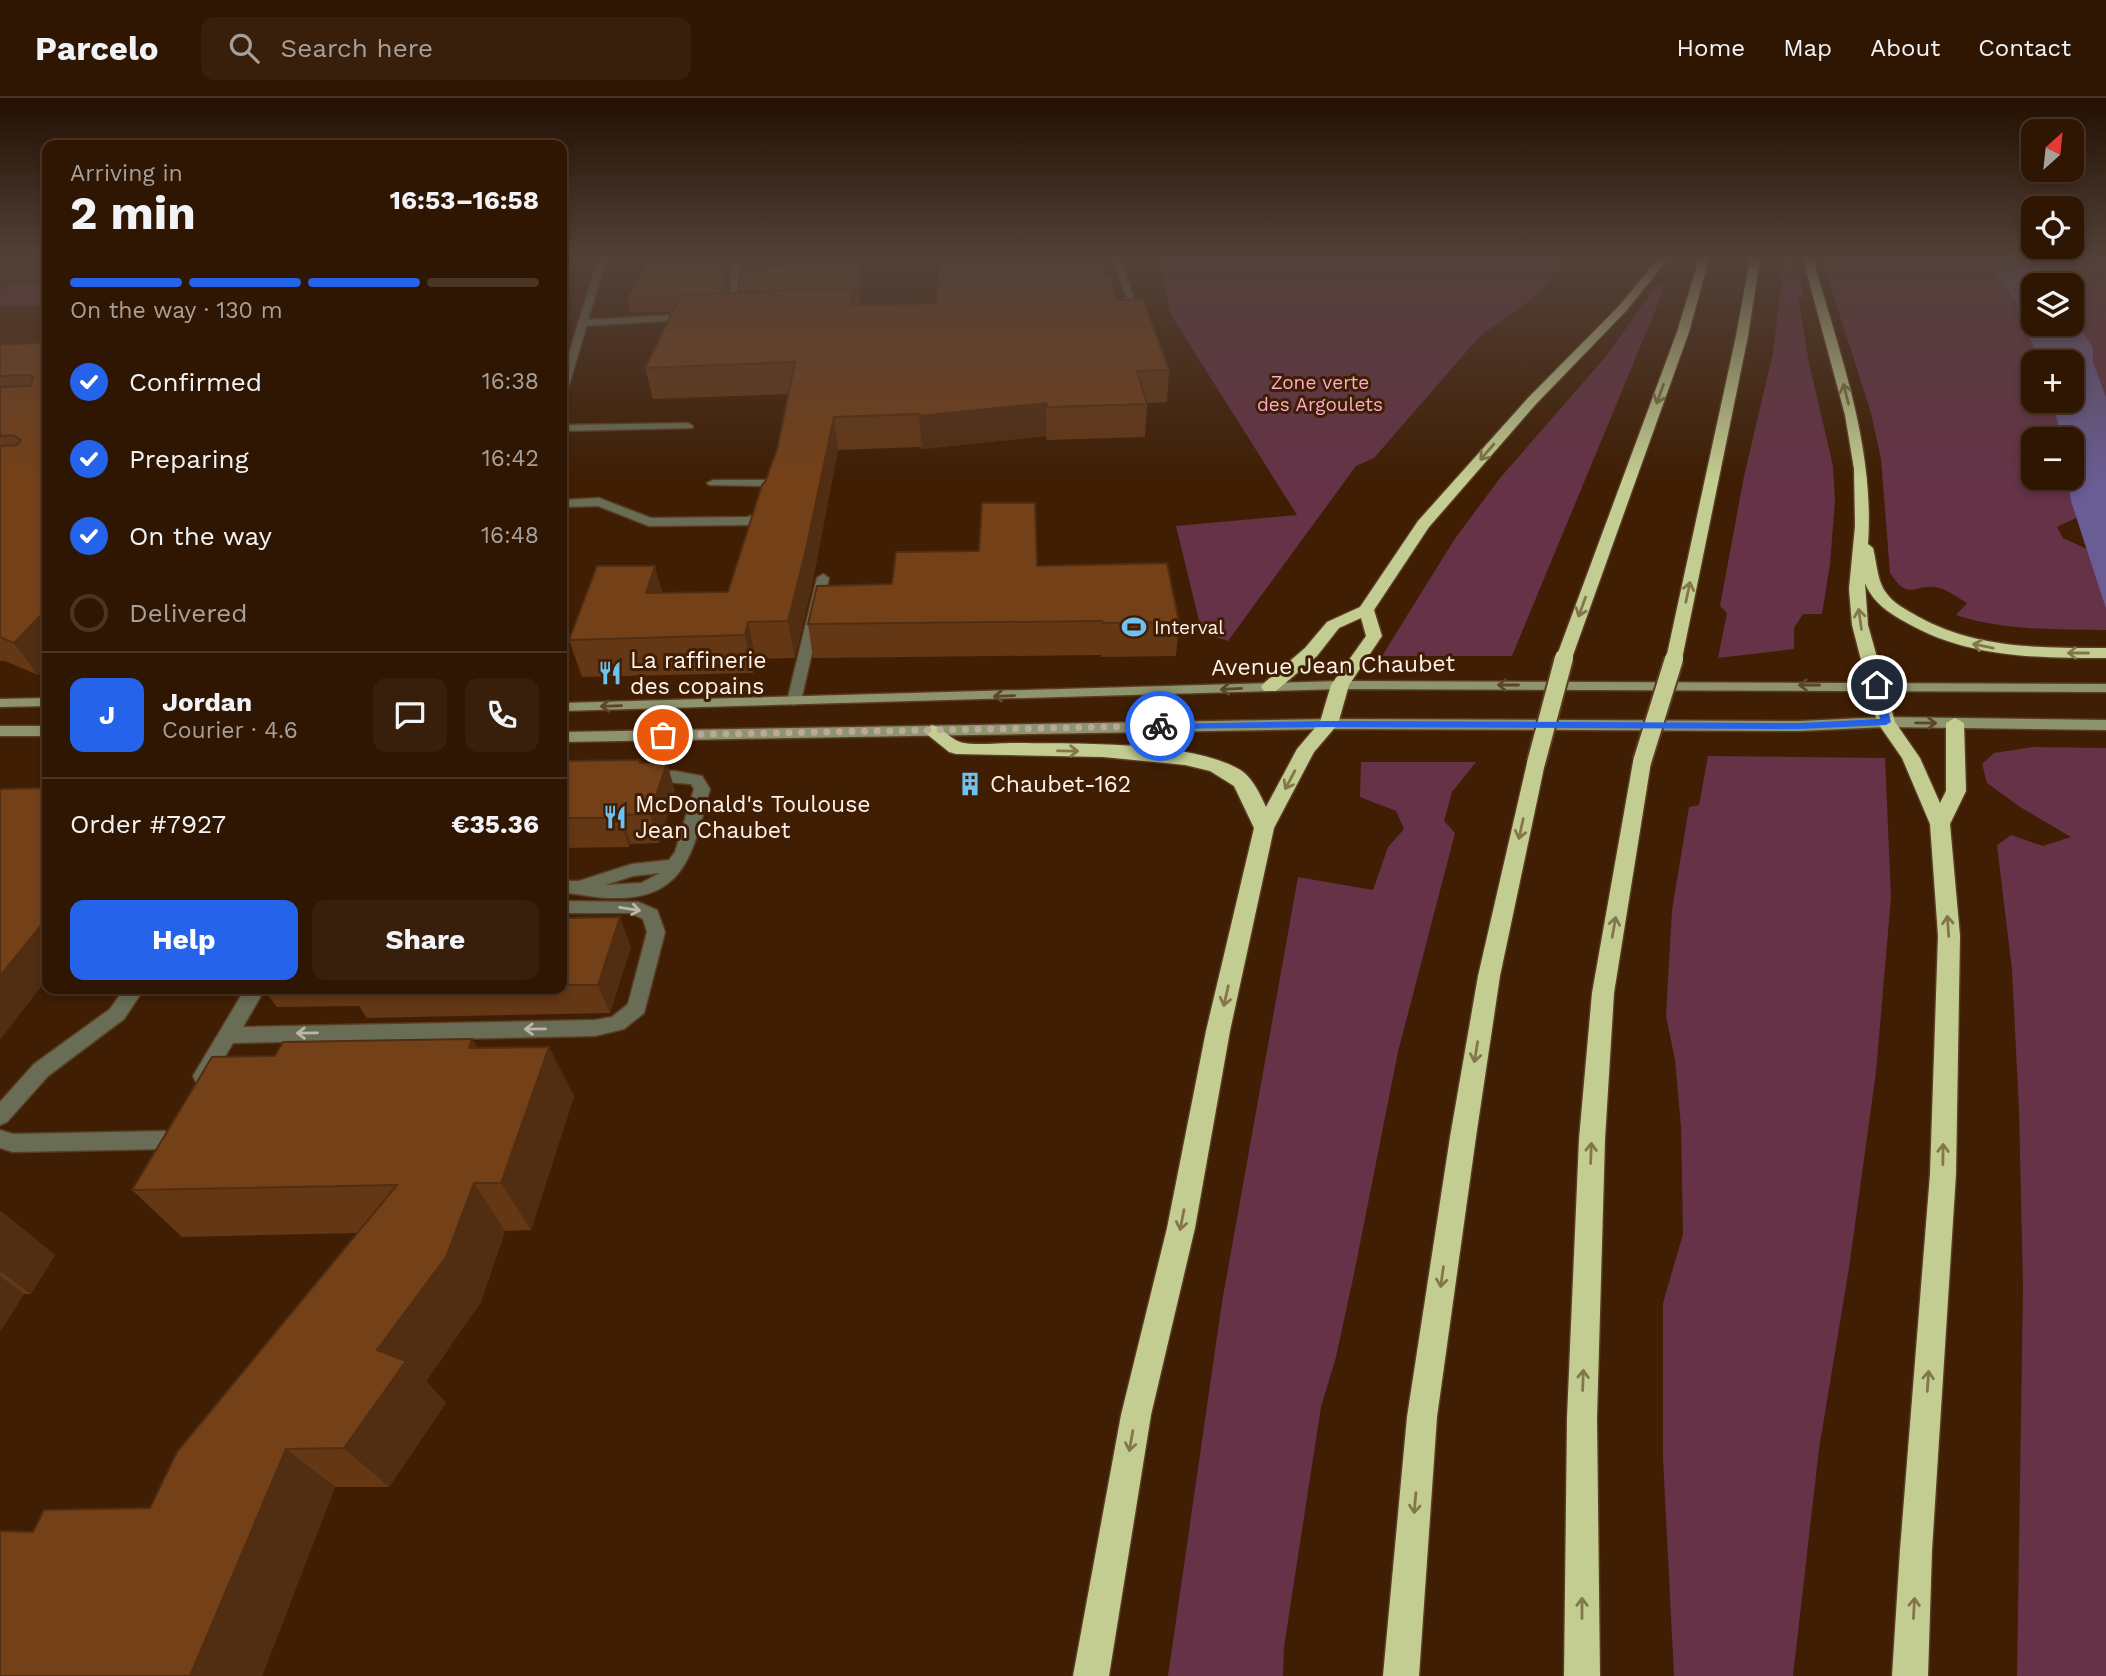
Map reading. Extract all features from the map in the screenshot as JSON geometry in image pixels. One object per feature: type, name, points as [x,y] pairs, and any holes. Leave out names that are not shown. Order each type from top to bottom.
[{"type":"highway","points":[[1269,687],[1311,652],[1333,625],[1366,610],[1423,524],[1532,401],[1599,333]]},
{"type":"highway","points":[[1401,1676],[1422,1417],[1489,976],[1536,763],[1564,658],[1683,333]]},
{"type":"highway","points":[[1581,1676],[1582,1418],[1592,1139],[1603,993],[1642,762],[1674,659],[1742,333]]},
{"type":"highway","points":[[1828,333],[1851,415],[1861,469],[1862,526],[1857,589],[1860,625],[1886,722],[1911,758],[1941,824],[1949,936],[1943,1174],[1916,1550],[1910,1676]]},
{"type":"highway","points":[[1862,526],[1875,590],[1889,605],[1926,627],[1968,643],[2012,652],[2106,653]]},
{"type":"highway","points":[[1091,1676],[1136,1415],[1181,1228],[1218,1031],[1264,828],[1307,749],[1329,724],[1340,685],[1374,636],[1366,610]]},
{"type":"highway","points":[[1941,824],[1956,791],[1955,723]]},
{"type":"highway","points":[[932,731],[956,748],[1148,754],[1209,764],[1235,775],[1250,793],[1264,828]]},
{"type":"main road","name":"Avenue Jean Chaubet","points":[[567,707],[1340,685],[1877,685],[2106,688]]},
{"type":"main road","points":[[0,703],[42,702]]},
{"type":"main road","points":[[567,737],[1329,724],[1800,726],[1886,722],[2106,725]]},
{"type":"main road","points":[[0,731],[42,731]]},
{"type":"street","points":[[567,376],[580,333]]},
{"type":"street","points":[[567,428],[688,425]]},
{"type":"street","points":[[567,504],[599,502],[649,522],[748,521],[762,516],[772,482],[713,483]]},
{"type":"street","points":[[794,701],[823,578]]},
{"type":"street","points":[[571,887],[632,870],[672,866],[683,853],[702,789],[696,780],[675,776],[624,777]]},
{"type":"street","points":[[229,1035],[595,1028],[617,1024],[637,1008],[656,932],[652,915],[632,907],[567,907]]},
{"type":"street","points":[[0,1116],[41,1070],[117,1014],[131,994]]},
{"type":"street","points":[[193,1093],[252,994]]},
{"type":"street","points":[[0,1139],[13,1143],[168,1134],[153,1160]]},
{"type":"shaded area","points":[[0,333],[42,333],[42,358],[0,359]]},
{"type":"shaded area","points":[[2084,334],[2093,348],[2093,362],[2106,397],[2106,609],[2070,490],[2084,490],[2084,427],[2059,427],[2055,413],[2084,413],[2084,350],[2034,350],[2029,336],[2084,336]]},
{"type":"green space","name":"Zone verte des Argoulets","points":[[1182,333],[1485,333],[1374,458],[1356,466],[1228,641],[1202,633],[1176,526],[1297,515]]},
{"type":"green space","points":[[1623,333],[1646,333],[1512,656],[1382,656],[1454,540],[1500,478],[1608,354]]},
{"type":"green space","points":[[1775,333],[1804,333],[1833,466],[1835,501],[1830,564],[1822,614],[1803,614],[1794,628],[1794,649],[1718,658],[1727,613],[1720,606],[1744,476]]},
{"type":"green space","points":[[1845,333],[2021,333],[2021,336],[2029,336],[2034,350],[2021,350],[2021,413],[2055,413],[2059,427],[2021,427],[2021,490],[2070,490],[2076,518],[2057,527],[2063,538],[2087,549],[2106,609],[2106,630],[2030,628],[1974,620],[1956,615],[1967,603],[1947,591],[1935,587],[1911,590],[1902,587],[1890,573],[1881,459],[1871,413]]},
{"type":"green space","points":[[2084,333],[2106,333],[2106,397],[2093,362],[2093,348]]},
{"type":"green space","points":[[2033,747],[2106,748],[2106,1676],[2017,1676],[2023,1286],[2019,1110],[2012,970],[1997,845],[2011,835],[2043,846],[2071,837],[2020,807],[1987,783],[1982,764],[1994,753]]},
{"type":"green space","points":[[1708,756],[1885,758],[1891,897],[1876,1072],[1849,1268],[1819,1449],[1793,1676],[1674,1676],[1663,1458],[1663,1303],[1683,1234],[1681,1127],[1675,1060],[1666,1016],[1672,910],[1689,807],[1699,805]]},
{"type":"green space","points":[[1361,762],[1476,762],[1452,792],[1444,821],[1455,833],[1398,1052],[1336,1357],[1321,1407],[1284,1647],[1283,1676],[1168,1676],[1222,1302],[1298,877],[1373,890],[1388,847],[1404,829],[1396,811],[1360,797]]},
{"type":"building","points":[[662,333],[1155,333],[1169,370],[1137,371],[1147,404],[1047,407],[1046,403],[919,416],[834,417],[788,621],[748,622],[745,635],[569,640],[597,566],[655,566],[646,593],[728,592],[762,485],[777,450],[795,362],[645,368]]},
{"type":"building","points":[[42,343],[42,614],[14,643],[0,637],[0,446],[17,445],[21,440],[13,435],[0,436],[0,387],[30,386],[33,378],[30,375],[0,376],[0,344]]},
{"type":"building","points":[[982,503],[1035,503],[1037,566],[1167,563],[1179,622],[808,624],[817,586],[892,584],[896,552],[979,551]]},
{"type":"building","points":[[640,760],[640,763],[667,763],[650,814],[620,815],[619,818],[567,818],[567,761]]},
{"type":"building","points":[[42,788],[42,924],[0,976],[0,789]]},
{"type":"building","points":[[620,917],[598,985],[567,985],[567,918]]},
{"type":"building","points":[[472,1039],[469,1048],[549,1047],[501,1183],[474,1183],[446,1257],[377,1350],[406,1361],[344,1448],[286,1449],[190,1676],[0,1676],[0,1531],[33,1532],[44,1510],[150,1508],[177,1452],[397,1185],[132,1190],[212,1057],[275,1056],[283,1042]]},
{"type":"way so far","points":[[663,735],[1160,726]]},
{"type":"place","name":"Interval","points":[[1134,627]]},
{"type":"place","name":"La raffinerie des copains","points":[[610,673]]},
{"type":"place","name":"Chaubet-162","points":[[970,784]]},
{"type":"place","name":"McDonald's Toulouse Jean Chaubet","points":[[615,817]]},
{"type":"route","points":[[1160,726],[1800,726],[1886,722],[1877,685]]}]
